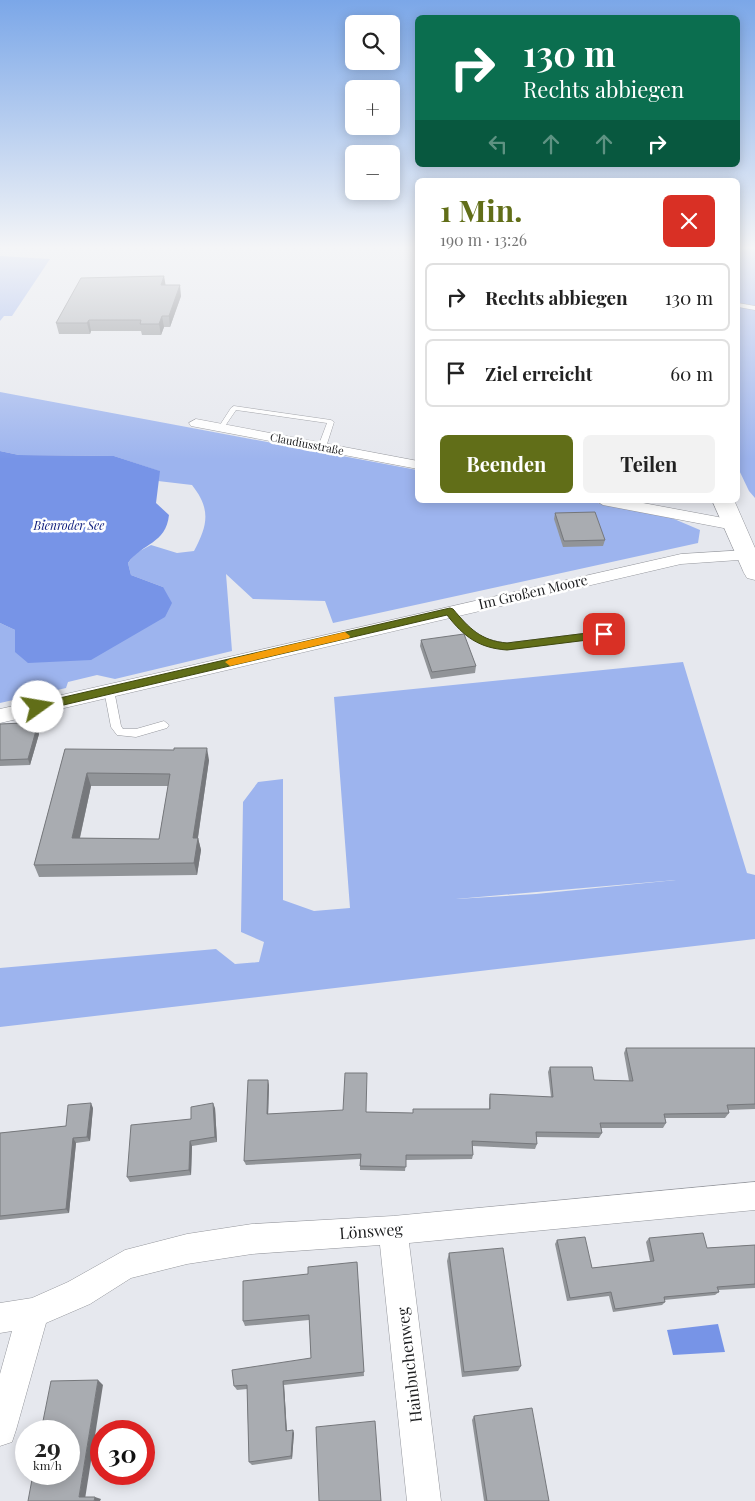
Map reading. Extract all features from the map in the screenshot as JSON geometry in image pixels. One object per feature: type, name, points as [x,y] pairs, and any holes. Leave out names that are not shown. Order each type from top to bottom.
[{"type":"street","name":"Claudiusstraße","points":[[196,423],[415,464]]},
{"type":"street","points":[[619,503],[734,525]]},
{"type":"street","points":[[724,503],[751,564]]},
{"type":"street","name":"Im Großen Moore","points":[[0,716],[450,611],[681,560],[751,564]]},
{"type":"street","name":"Lönsweg","points":[[0,1318],[33,1313],[78,1293],[125,1265],[187,1250],[252,1239],[392,1230],[755,1196]]},
{"type":"street","name":"Hainbuchenweg","points":[[392,1230],[424,1501]]},
{"type":"street","points":[[0,1430],[33,1313]]},
{"type":"lane","points":[[221,428],[234,408],[331,422],[322,447]]},
{"type":"lane","points":[[450,611],[470,634],[484,643],[492,645],[507,646],[604,634]]},
{"type":"lane","points":[[109,690],[116,727],[120,732],[136,733],[164,725]]},
{"type":"shaded area","points":[[740,319],[755,319],[755,498],[749,491],[740,472]]},
{"type":"shaded area","points":[[0,392],[415,470],[415,503],[598,503],[667,516],[700,530],[698,543],[333,623],[325,601],[253,599],[226,574],[232,651],[115,679],[97,675],[68,682],[66,688],[0,703],[0,623],[15,630],[15,652],[163,587],[131,575],[128,563],[136,553],[151,545],[177,553],[194,551],[205,525],[205,510],[192,485],[158,481],[159,471],[114,456],[19,455],[0,451]]},
{"type":"shaded area","points":[[683,662],[747,873],[755,875],[755,939],[0,1027],[0,968],[216,949],[235,964],[259,962],[264,942],[241,932],[243,802],[258,782],[283,779],[283,900],[314,911],[350,908],[334,697]],"holes":[[[676,880],[536,894],[456,899]]]},
{"type":"water","name":"Bienroder See","points":[[0,451],[19,455],[114,456],[160,471],[156,503],[169,515],[167,525],[158,538],[134,556],[128,563],[131,575],[163,587],[172,603],[165,617],[91,660],[28,663],[15,652],[15,630],[0,623]]},
{"type":"water","points":[[718,1324],[725,1352],[673,1355],[667,1330]]},
{"type":"building","points":[[58,319],[161,319],[159,324],[140,324],[141,320],[89,320],[87,323],[56,323]]},
{"type":"building","points":[[595,512],[605,540],[564,541],[555,513]]},
{"type":"building","points":[[464,634],[476,666],[432,672],[421,640]]},
{"type":"building","points":[[23,723],[22,728],[37,727],[28,759],[0,760],[0,724]]},
{"type":"building","points":[[174,748],[207,748],[193,838],[198,838],[194,863],[34,865],[65,749],[174,750]],"holes":[[[87,773],[170,774],[159,839],[72,838]]]},
{"type":"building","points":[[626,1048],[755,1048],[755,1104],[727,1105],[729,1113],[664,1114],[666,1123],[600,1123],[602,1133],[536,1132],[537,1144],[472,1141],[473,1155],[406,1155],[406,1167],[360,1166],[361,1154],[244,1161],[248,1080],[268,1080],[267,1114],[343,1110],[345,1073],[367,1073],[366,1112],[413,1113],[413,1109],[490,1109],[490,1094],[553,1097],[550,1067],[592,1067],[594,1080],[633,1081]]},
{"type":"building","points":[[91,1103],[87,1137],[73,1138],[66,1209],[0,1216],[0,1133],[66,1126],[68,1105]]},
{"type":"building","points":[[213,1103],[215,1137],[190,1141],[189,1170],[127,1177],[131,1125],[191,1119],[191,1107]]},
{"type":"building","points":[[703,1233],[707,1248],[755,1245],[755,1284],[717,1287],[719,1292],[664,1297],[665,1302],[615,1309],[611,1292],[570,1298],[557,1240],[585,1237],[592,1268],[654,1261],[649,1238]]},
{"type":"building","points":[[503,1248],[521,1366],[464,1372],[449,1253]]},
{"type":"building","points":[[357,1262],[364,1372],[283,1381],[286,1431],[293,1430],[291,1456],[249,1462],[247,1385],[234,1386],[232,1370],[311,1358],[309,1315],[243,1321],[243,1281],[308,1274],[308,1267]]},
{"type":"building","points":[[98,1380],[79,1497],[95,1497],[94,1501],[28,1501],[31,1485],[80,1485],[80,1420],[43,1420],[51,1381]]},
{"type":"building","points":[[532,1408],[549,1501],[487,1501],[474,1416]]},
{"type":"building","points":[[375,1421],[381,1501],[319,1501],[316,1427]]},
{"type":"slow traffic","points":[[230,662],[345,636]]},
{"type":"route","points":[[38,707],[450,611],[464,630],[484,643],[492,645],[507,646],[604,634]]}]
